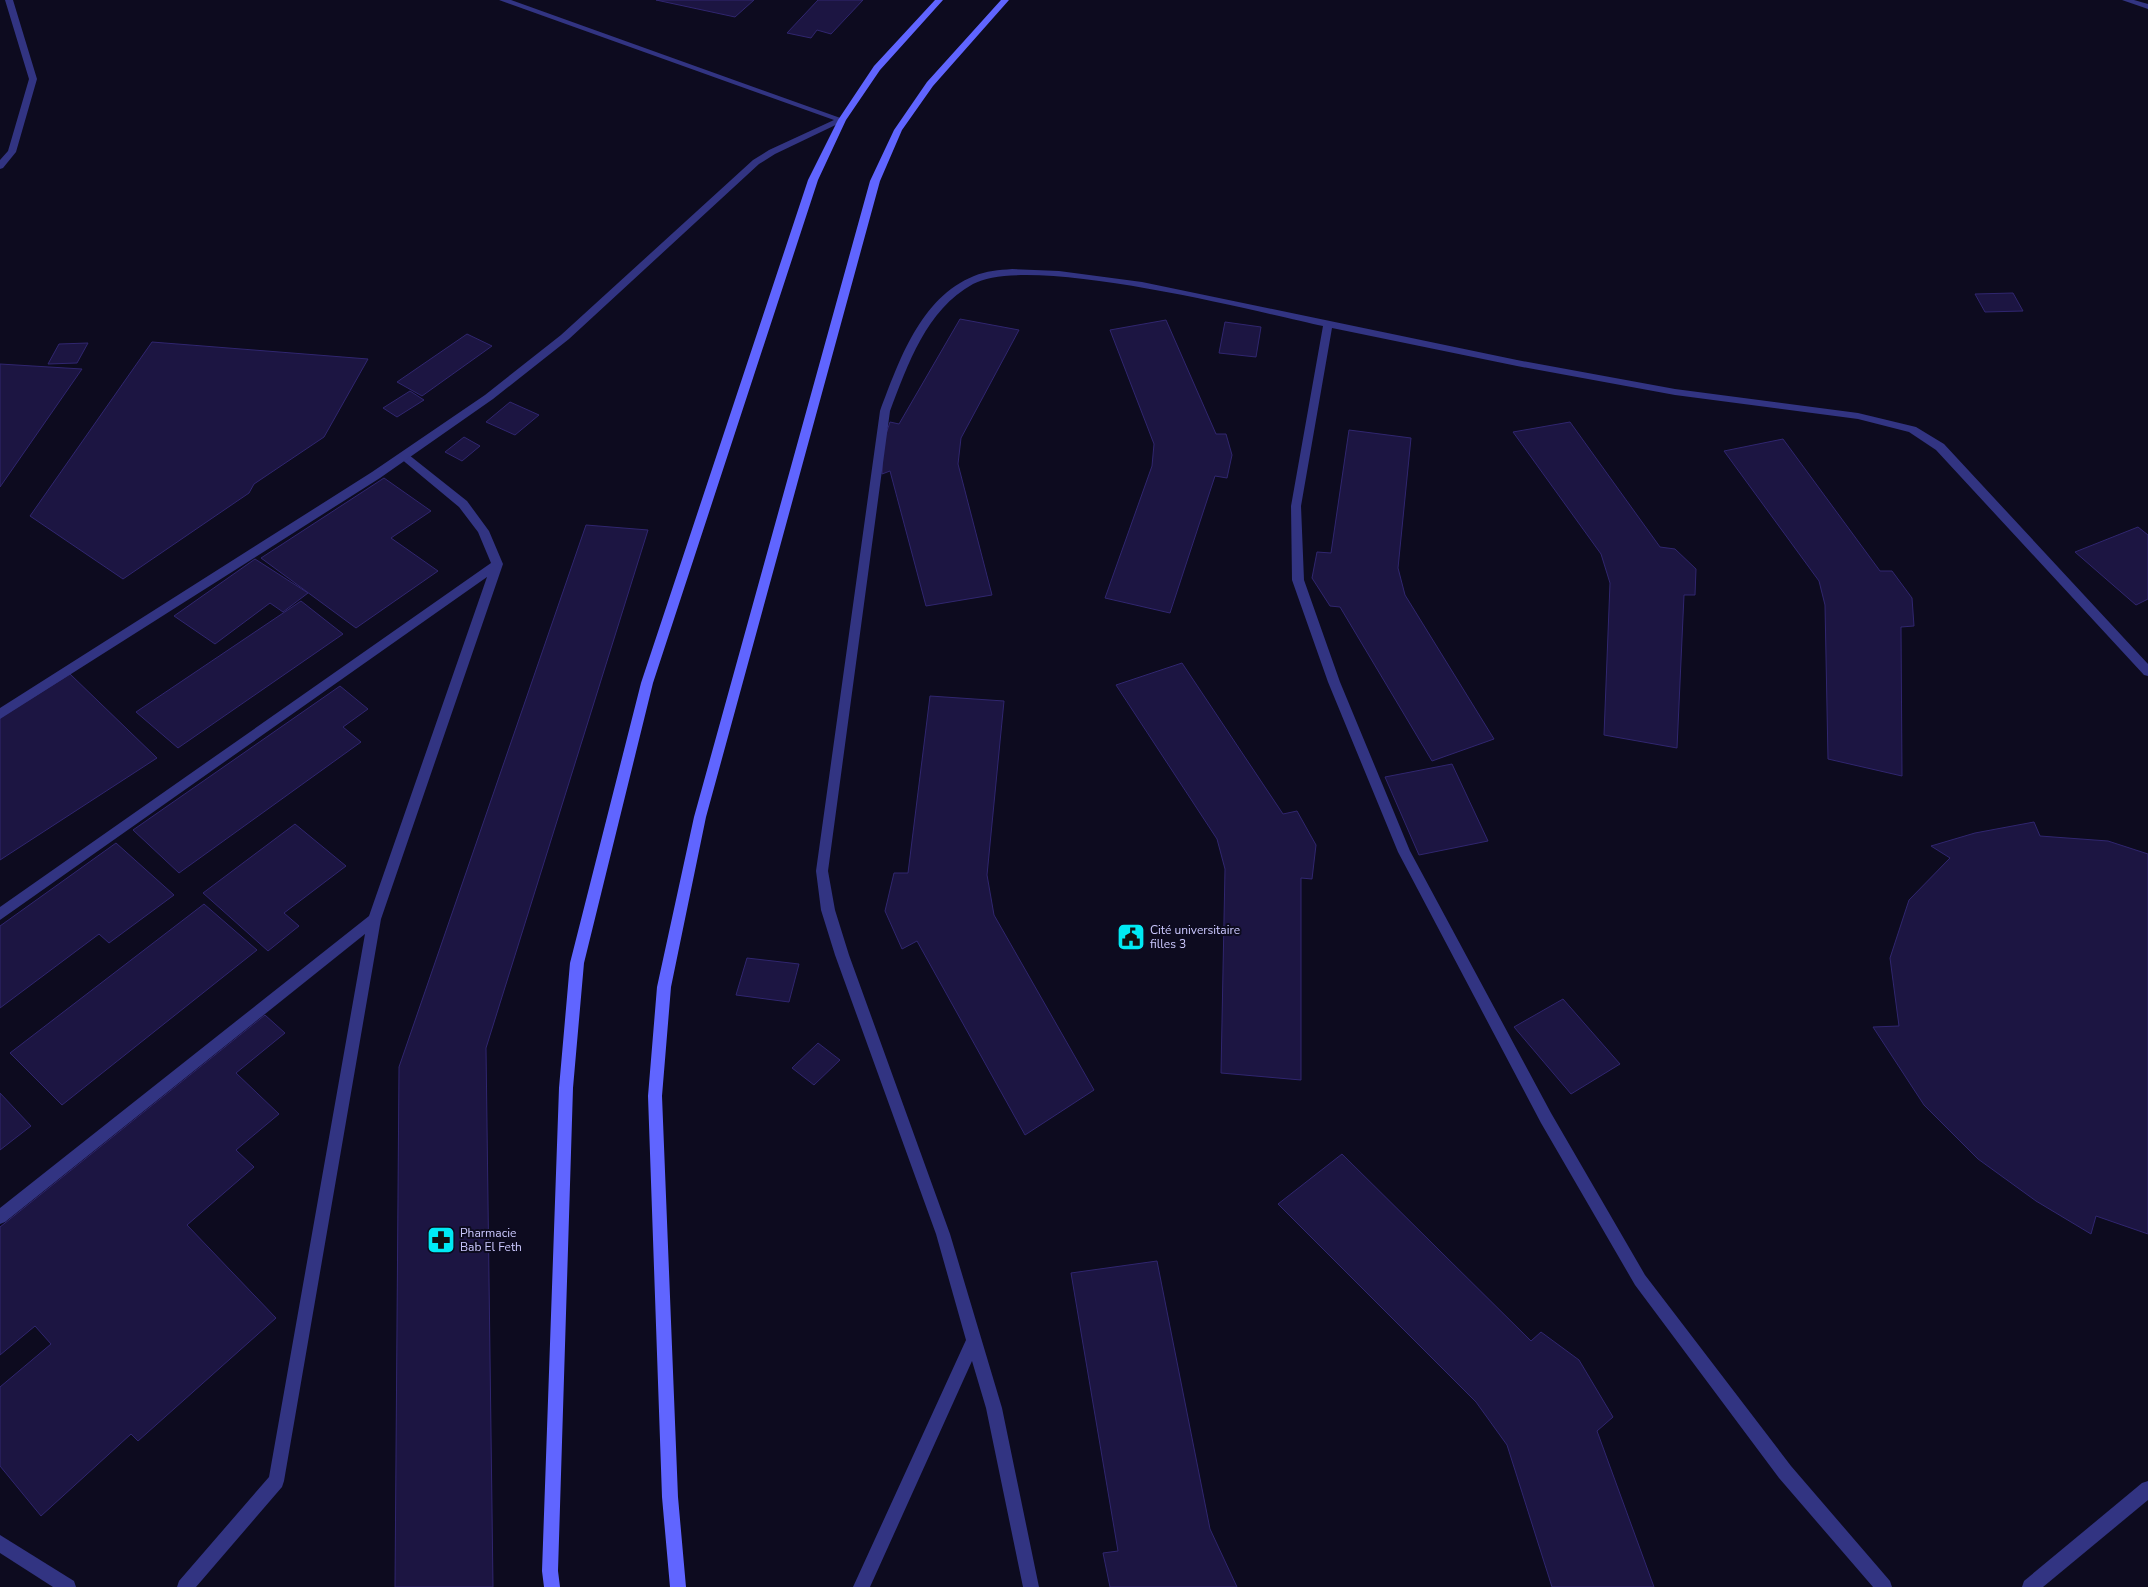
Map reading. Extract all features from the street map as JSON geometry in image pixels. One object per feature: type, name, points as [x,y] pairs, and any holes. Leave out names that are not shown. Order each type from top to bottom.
[{"type":"main road","points":[[552,1587],[550,1571],[566,1088],[577,962],[647,683],[813,180],[842,120],[877,68],[939,0]]},
{"type":"main road","points":[[678,1587],[670,1497],[655,1096],[664,987],[700,817],[875,181],[898,130],[930,84],[1005,0]]},
{"type":"street","points":[[0,166],[12,152],[33,79],[9,0]]},
{"type":"street","points":[[503,0],[842,120]]},
{"type":"street","points":[[2126,0],[2148,7]]},
{"type":"street","points":[[0,714],[404,455],[490,397],[565,338],[756,162],[772,152],[842,120]]},
{"type":"street","points":[[1031,1587],[994,1408],[943,1234],[842,955],[828,910],[822,871],[885,411],[911,346],[935,312],[959,288],[980,276],[1012,272],[1085,277],[1142,285],[1517,363],[1638,385],[1858,416],[1912,429],[1940,447],[2148,672]]},
{"type":"street","points":[[1328,324],[1296,506],[1298,580],[1334,682],[1404,852],[1546,1118],[1640,1280],[1785,1472],[1884,1587]]},
{"type":"street","points":[[185,1587],[276,1481],[374,918],[498,564],[483,531],[463,504],[404,455]]},
{"type":"street","points":[[0,914],[498,564]]},
{"type":"street","points":[[0,1217],[374,918]]},
{"type":"street","points":[[861,1587],[974,1340]]},
{"type":"street","points":[[2030,1587],[2148,1489]]},
{"type":"street","points":[[0,1543],[68,1587]]},
{"type":"building","points":[[656,0],[754,0],[735,17]]},
{"type":"building","points":[[818,0],[863,0],[831,34],[817,30],[811,38],[787,33]]},
{"type":"building","points":[[2013,293],[2023,311],[1985,312],[1975,294]]},
{"type":"building","points":[[960,319],[1019,330],[961,438],[958,464],[992,595],[926,606],[890,471],[882,474],[882,446],[890,422],[899,424]]},
{"type":"building","points":[[1166,320],[1216,434],[1226,434],[1232,455],[1227,478],[1215,476],[1170,613],[1105,598],[1152,466],[1154,444],[1110,330]]},
{"type":"building","points":[[1225,322],[1261,327],[1256,357],[1219,353]]},
{"type":"building","points":[[467,334],[492,346],[422,396],[397,382]]},
{"type":"building","points":[[152,342],[368,359],[324,437],[254,484],[249,493],[123,579],[30,516]]},
{"type":"building","points":[[88,343],[77,363],[48,364],[59,344]]},
{"type":"building","points":[[0,364],[82,369],[0,487]]},
{"type":"building","points":[[410,391],[424,400],[397,417],[383,408]]},
{"type":"building","points":[[510,402],[539,415],[515,435],[486,422]]},
{"type":"building","points":[[1570,422],[1660,547],[1675,549],[1696,569],[1695,595],[1684,595],[1677,748],[1604,735],[1610,583],[1601,554],[1513,432]]},
{"type":"building","points":[[1349,430],[1411,438],[1398,568],[1405,595],[1494,739],[1432,761],[1340,607],[1330,606],[1312,578],[1317,552],[1331,553]]},
{"type":"building","points":[[464,437],[480,446],[462,461],[445,452]]},
{"type":"building","points":[[1783,439],[1880,571],[1892,571],[1912,598],[1914,626],[1901,627],[1902,776],[1828,759],[1825,605],[1819,581],[1724,451]]},
{"type":"building","points":[[384,478],[431,511],[391,538],[438,571],[356,628],[261,558]]},
{"type":"building","points":[[586,525],[648,530],[486,1048],[493,1587],[395,1587],[399,1067]]},
{"type":"building","points":[[2138,527],[2148,535],[2148,599],[2136,605],[2075,552]]},
{"type":"building","points":[[255,559],[308,593],[283,612],[270,603],[215,644],[174,616]]},
{"type":"building","points":[[301,601],[343,634],[178,748],[136,712]]},
{"type":"building","points":[[1182,663],[1283,814],[1297,811],[1316,845],[1312,879],[1301,878],[1301,1080],[1221,1073],[1225,869],[1217,839],[1116,685]]},
{"type":"building","points":[[70,674],[157,758],[0,860],[0,718]]},
{"type":"building","points":[[340,686],[368,709],[343,727],[361,742],[179,873],[133,830]]},
{"type":"building","points":[[930,696],[1004,701],[987,875],[994,915],[1094,1090],[1025,1135],[917,941],[902,949],[885,911],[894,873],[908,873]]},
{"type":"building","points":[[1452,764],[1488,841],[1419,855],[1385,777]]},
{"type":"building","points":[[2034,822],[2040,836],[2108,841],[2148,854],[2148,1234],[2096,1216],[2091,1234],[2036,1201],[1978,1159],[1924,1105],[1873,1027],[1899,1026],[1890,958],[1909,900],[1950,858],[1931,846],[1975,833]]},
{"type":"building","points":[[295,824],[346,866],[284,913],[299,926],[268,951],[203,893]]},
{"type":"building","points":[[116,843],[174,895],[109,943],[99,934],[0,1008],[0,926]]},
{"type":"building","points":[[204,904],[257,950],[62,1105],[10,1053]]},
{"type":"building","points":[[747,958],[799,964],[789,1002],[736,995]]},
{"type":"building","points":[[1563,999],[1620,1064],[1571,1094],[1514,1027]]},
{"type":"building","points":[[265,1015],[285,1033],[236,1073],[279,1114],[236,1150],[254,1167],[187,1225],[276,1318],[138,1441],[131,1434],[41,1516],[0,1466],[0,1387],[51,1344],[35,1326],[0,1355],[0,1227]]},
{"type":"building","points":[[818,1043],[840,1060],[814,1085],[792,1068]]},
{"type":"building","points":[[0,1093],[31,1126],[0,1150]]},
{"type":"building","points":[[1342,1154],[1531,1341],[1541,1332],[1579,1360],[1613,1417],[1597,1431],[1654,1587],[1552,1587],[1507,1445],[1476,1402],[1278,1204]]},
{"type":"building","points":[[1157,1261],[1210,1529],[1237,1587],[1110,1587],[1103,1553],[1118,1551],[1071,1273]]},
{"type":"place","name":"Cité universitaire filles 3","points":[[1131,937]]},
{"type":"place","name":"Pharmacie Bab El Feth","points":[[441,1240]]}]
